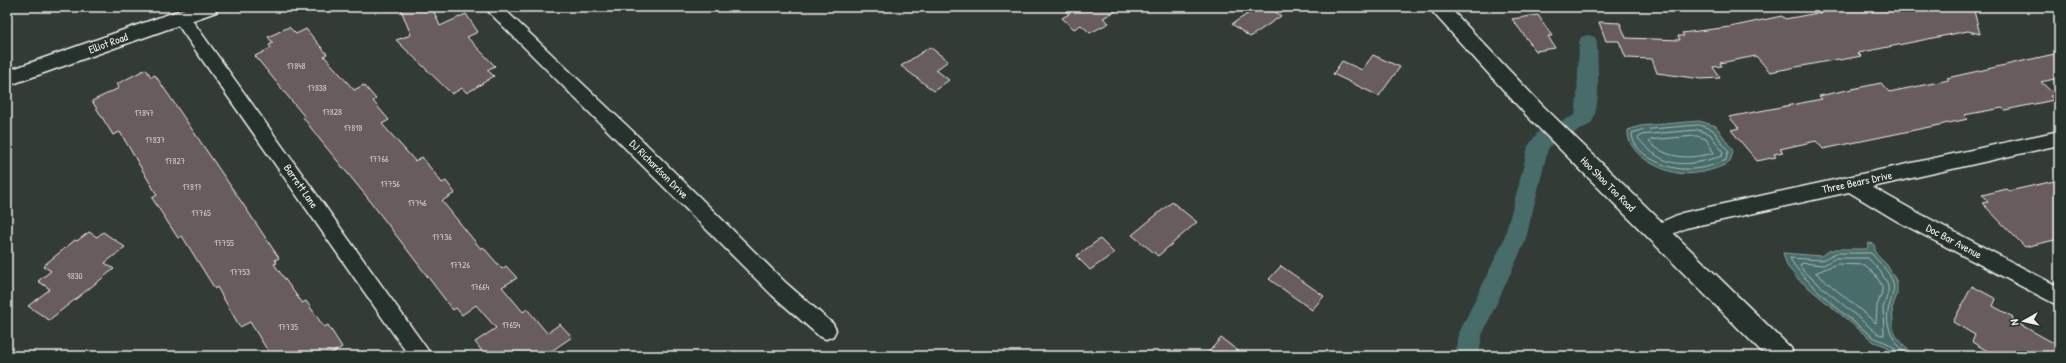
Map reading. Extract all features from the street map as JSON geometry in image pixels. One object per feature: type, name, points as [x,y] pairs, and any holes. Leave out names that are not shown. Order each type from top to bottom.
[{"type":"street","name":"Elliot Road","points":[[7,79],[209,7]]},
{"type":"street","name":"DJ Richardson Drive","points":[[492,7],[654,164],[779,289],[826,330]]},
{"type":"street","name":"Hoo Shoo Too Road","points":[[1438,7],[1565,141],[1657,234],[1782,356]]},
{"type":"street","name":"Barrett Lane","points":[[181,17],[421,356]]},
{"type":"street","name":"Three Bears Drive","points":[[1657,234],[1678,222],[2059,138]]},
{"type":"street","name":"Doc Bar Avenue","points":[[1851,184],[1904,215],[2059,297]]},
{"type":"water","points":[[1699,121],[1716,126],[1733,151],[1730,162],[1718,168],[1704,172],[1690,174],[1677,173],[1661,168],[1644,159],[1632,146],[1629,138],[1628,130],[1640,126]]},
{"type":"water","points":[[1869,243],[1874,244],[1876,254],[1887,265],[1897,282],[1897,295],[1892,308],[1894,333],[1913,356],[1896,356],[1886,346],[1874,342],[1797,278],[1787,266],[1783,253],[1821,256],[1836,249],[1867,249]]},
{"type":"building","points":[[400,7],[432,7],[440,26],[466,14],[478,32],[467,37],[495,66],[487,70],[494,76],[467,93],[462,88],[452,94],[396,40],[411,35]]},
{"type":"building","points":[[1061,7],[1123,7],[1103,18],[1109,23],[1090,33],[1081,25],[1074,29],[1062,18],[1069,14]]},
{"type":"building","points":[[1258,7],[1269,7],[1281,16],[1250,37],[1232,24]]},
{"type":"building","points":[[1851,7],[1973,7],[1980,34],[1968,31],[1858,53],[1861,56],[1770,72],[1756,56],[1720,63],[1722,66],[1713,67],[1720,78],[1701,79],[1657,73],[1652,59],[1626,58],[1619,41],[1606,41],[1599,22],[1620,23],[1626,38],[1680,40],[1678,36],[1684,36],[1682,33],[1730,27],[1782,16],[1785,19]]},
{"type":"building","points":[[1538,15],[1552,36],[1548,36],[1555,48],[1536,51],[1512,19]]},
{"type":"building","points":[[289,27],[296,34],[306,29],[327,54],[324,56],[354,90],[364,85],[376,99],[373,101],[389,120],[382,124],[415,161],[422,157],[442,183],[446,181],[455,193],[442,201],[481,249],[483,247],[502,269],[506,266],[517,278],[502,287],[523,312],[527,309],[547,333],[560,324],[572,337],[544,356],[486,356],[475,342],[496,328],[476,305],[462,315],[456,308],[453,310],[367,197],[317,136],[303,117],[304,116],[255,56],[271,48],[269,45],[273,43],[268,37]]},
{"type":"building","points":[[930,47],[948,61],[936,70],[949,80],[934,91],[901,66]]},
{"type":"building","points":[[2059,53],[2059,78],[2041,82],[2055,95],[2050,96],[2054,100],[2005,110],[2002,108],[1964,115],[1968,119],[1823,149],[1816,141],[1780,149],[1783,152],[1774,154],[1776,157],[1757,161],[1731,130],[1739,128],[1729,117],[1822,99],[1819,96],[1881,83],[1889,92],[1949,80],[1947,78]]},
{"type":"building","points":[[1373,55],[1400,67],[1379,96],[1333,74],[1342,61],[1362,70]]},
{"type":"building","points":[[146,69],[151,77],[155,75],[279,258],[275,260],[277,263],[274,264],[302,303],[306,301],[324,327],[328,325],[342,347],[327,356],[271,356],[250,322],[240,327],[217,287],[215,289],[182,236],[178,238],[152,198],[157,195],[120,132],[113,135],[92,101],[119,88],[117,84]]},
{"type":"building","points":[[2059,180],[2059,239],[2025,247],[1982,203],[1988,202],[1982,195],[2007,189],[2009,191]]},
{"type":"building","points":[[1172,202],[1197,222],[1158,256],[1132,235]]},
{"type":"building","points":[[89,232],[97,237],[103,232],[125,247],[105,263],[114,269],[49,320],[28,306],[50,289],[38,281],[51,271],[43,266],[75,240],[77,241]]},
{"type":"building","points":[[1100,239],[1114,253],[1090,270],[1076,256]]},
{"type":"building","points":[[1281,266],[1324,296],[1312,310],[1269,279]]},
{"type":"building","points":[[1972,286],[1996,299],[1993,306],[2013,317],[2012,320],[2059,346],[2059,356],[1996,356],[1972,342],[1975,335],[1953,322]]},
{"type":"building","points":[[1221,338],[1245,356],[1205,356]]},
{"type":"waterway","points":[[1467,356],[1470,335],[1514,242],[1530,184],[1538,146],[1545,138],[1584,119],[1587,99],[1588,42]]}]
